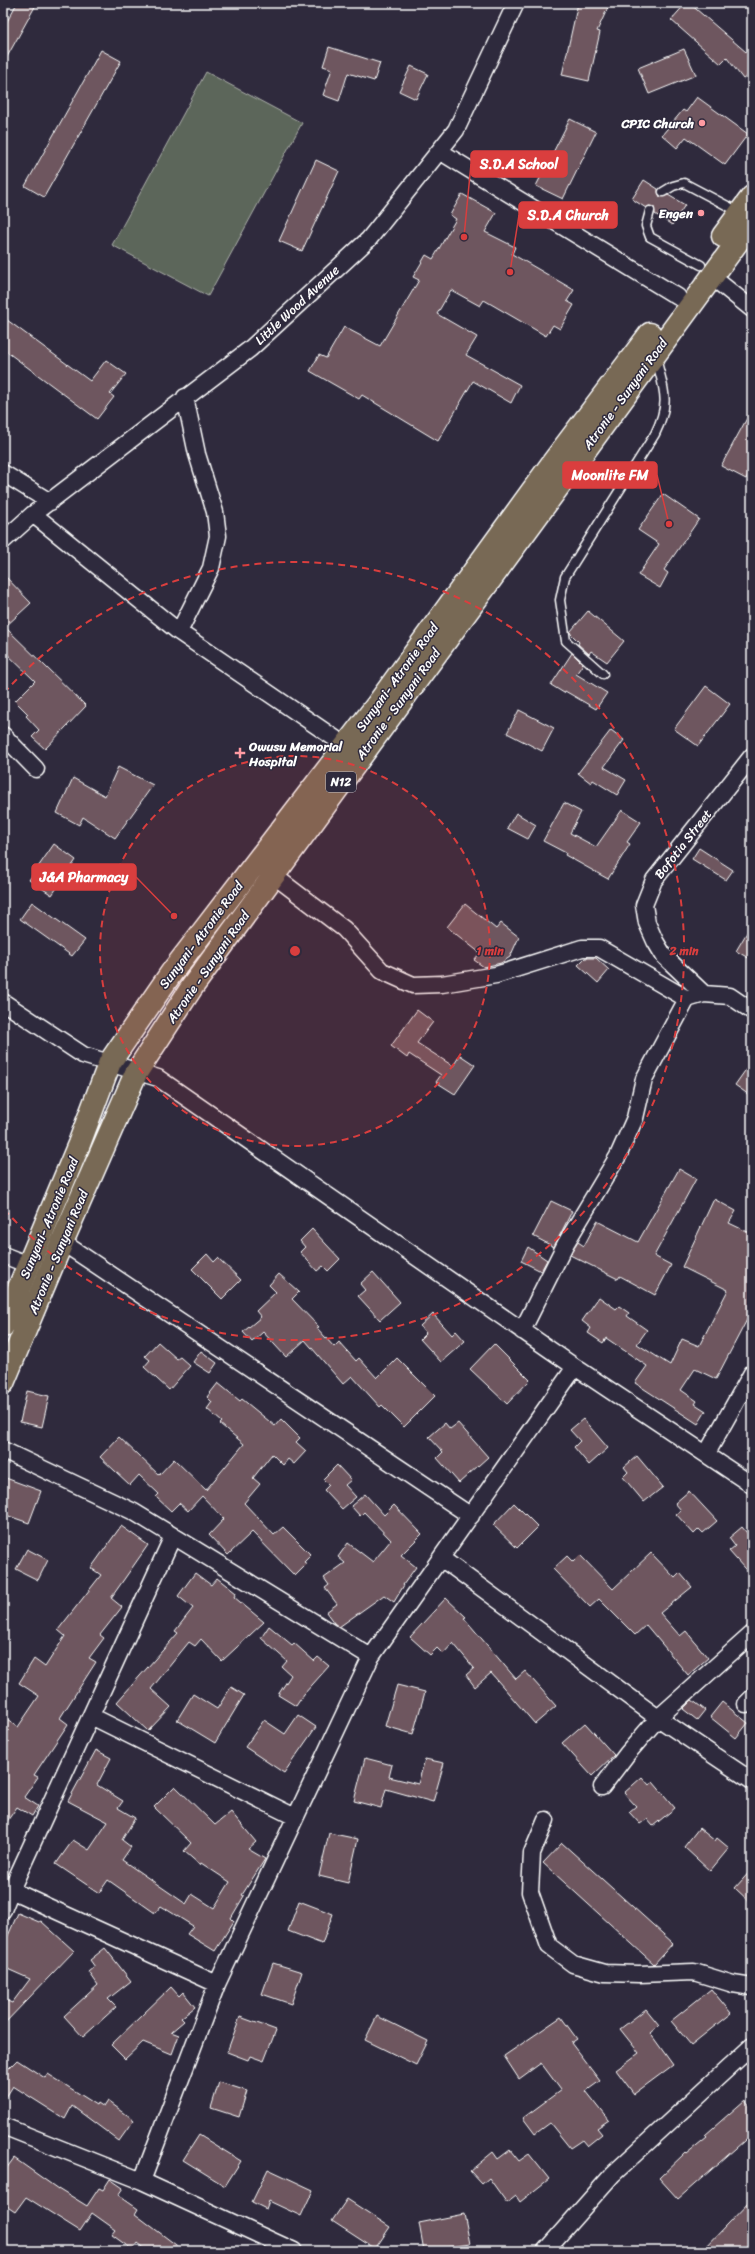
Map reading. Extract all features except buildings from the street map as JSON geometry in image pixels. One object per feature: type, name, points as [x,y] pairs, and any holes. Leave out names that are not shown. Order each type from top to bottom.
[{"type":"highway","name":"Atronie - Sunyani Road","points":[[3,1383],[62,1242],[136,1073],[192,987],[655,353],[706,271],[748,210]]},
{"type":"highway","name":"Sunyani- Atronie Road","points":[[3,1326],[80,1144],[110,1062],[172,972],[346,746],[554,461],[678,297],[706,271]]},
{"type":"street","name":"Little Wood Avenue","points":[[3,541],[33,514],[184,397],[250,349],[369,239],[441,152],[456,130],[516,3]]},
{"type":"street","points":[[441,152],[678,297]]},
{"type":"street","points":[[706,271],[752,309]]},
{"type":"street","points":[[179,632],[211,568],[218,536],[215,512],[197,454],[184,397]]},
{"type":"street","points":[[3,473],[50,502]]},
{"type":"street","points":[[33,514],[179,632],[346,746]]},
{"type":"street","points":[[3,735],[36,769]]},
{"type":"street","name":"Bofotia Street","points":[[704,994],[664,956],[647,923],[644,905],[654,880],[752,756]]},
{"type":"street","points":[[273,875],[344,929],[382,970],[413,985],[442,984],[496,975],[582,948],[599,948],[687,999]]},
{"type":"street","points":[[522,1331],[566,1243],[618,1156],[635,1118],[644,1079],[687,999],[704,994],[730,996],[752,1011]]},
{"type":"street","points":[[3,1002],[83,1055],[110,1062],[136,1073],[158,1078],[575,1368],[707,1453],[752,1485]]},
{"type":"street","points":[[62,1242],[471,1516]]},
{"type":"street","points":[[3,1255],[29,1265]]},
{"type":"street","points":[[142,2180],[217,1984],[371,1657],[575,1368]]},
{"type":"street","points":[[707,1453],[752,1373]]},
{"type":"street","points":[[3,1450],[134,1512],[371,1657]]},
{"type":"street","points":[[3,1910],[173,1536]]},
{"type":"street","points":[[441,1558],[658,1718],[752,1781]]},
{"type":"street","points":[[602,1787],[626,1754],[658,1718],[752,1634]]},
{"type":"street","points":[[91,1716],[296,1817]]},
{"type":"street","points":[[546,1820],[532,1853],[530,1892],[549,1946],[572,1964],[605,1973],[639,1974],[694,1972],[734,1984],[752,1987]]},
{"type":"street","points":[[12,1890],[217,1984]]},
{"type":"street","points":[[545,2251],[613,2174],[752,2046]]},
{"type":"street","points":[[3,2126],[142,2180],[294,2251]]},
{"type":"lane","points":[[663,192],[673,186],[684,183],[748,210]]},
{"type":"lane","points":[[650,210],[646,226],[650,237],[706,271]]},
{"type":"lane","points":[[603,674],[566,641],[560,600],[565,577],[655,434],[664,416],[666,398],[655,353]]},
{"type":"green space","points":[[206,72],[302,123],[208,296],[112,245]]},
{"type":"place","name":"CPIC Church","points":[[702,123]]},
{"type":"place","name":"Engen","points":[[701,213]]},
{"type":"place","name":"S.D.A School","points":[[464,237]]},
{"type":"place","name":"S.D.A Church","points":[[510,272]]},
{"type":"place","name":"Moonlite FM","points":[[669,524]]},
{"type":"place","name":"Owusu Memorial Hospital","points":[[240,753]]},
{"type":"place","name":"J&A Pharmacy","points":[[174,916]]}]
